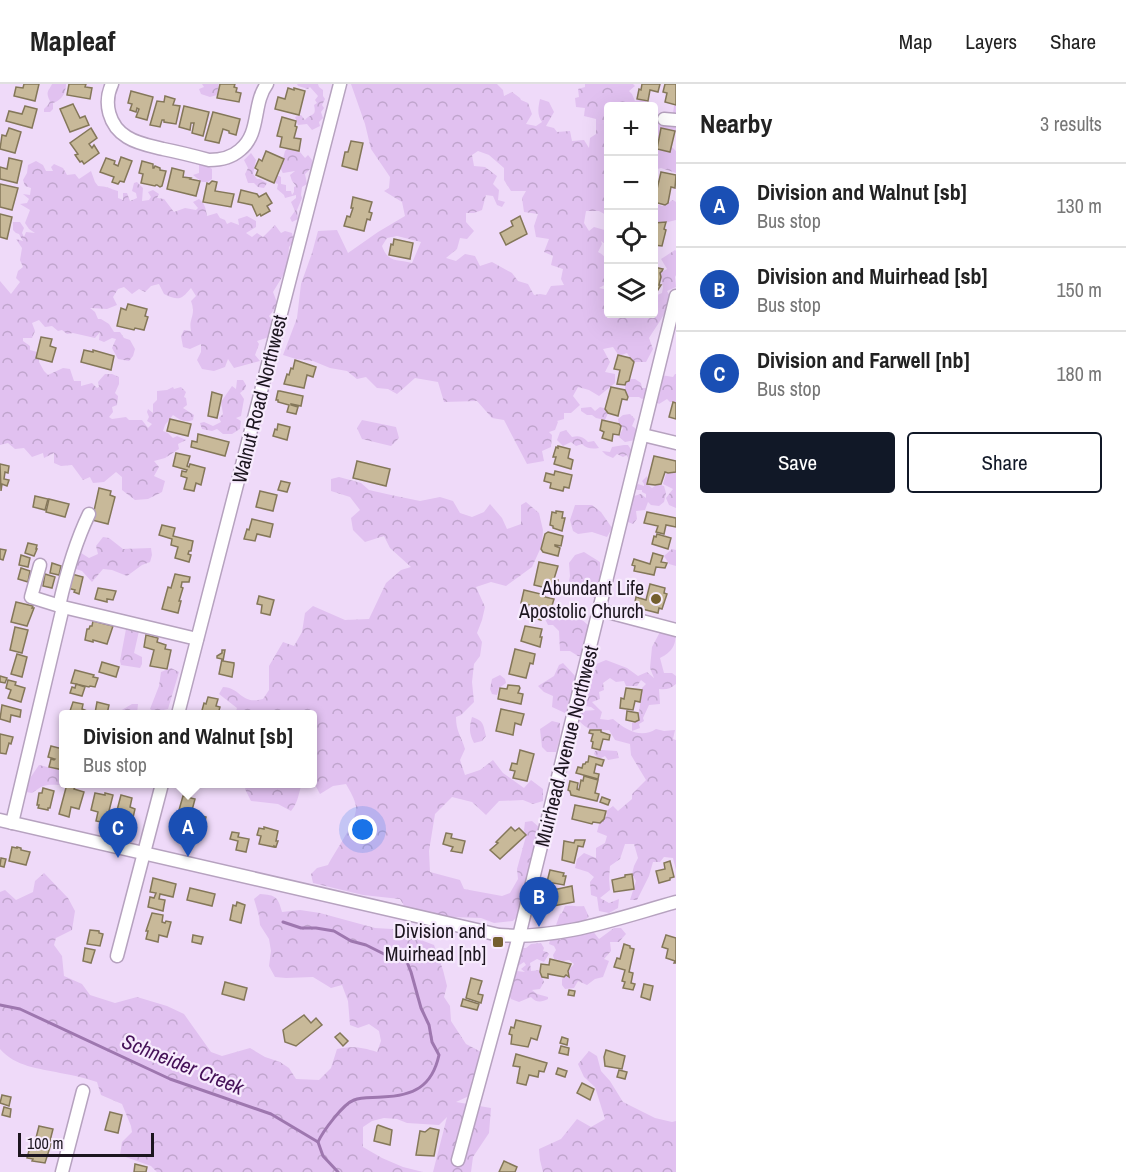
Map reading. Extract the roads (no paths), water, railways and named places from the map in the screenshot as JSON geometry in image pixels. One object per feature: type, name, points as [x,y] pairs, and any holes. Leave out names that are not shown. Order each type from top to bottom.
[{"type":"street","points":[[112,84],[107,103],[109,113],[120,131],[128,138],[209,160],[220,160],[233,156],[249,140],[254,130],[259,101],[267,84]]},
{"type":"street","name":"Walnut Road Northwest","points":[[179,710],[340,84]]},
{"type":"street","name":"Muirhead Avenue Northwest","points":[[458,1160],[519,936],[676,296]]},
{"type":"street","points":[[643,435],[676,443]]},
{"type":"street","points":[[89,514],[81,529],[66,576],[61,607],[6,821],[499,934],[519,936],[561,933],[676,902]]},
{"type":"street","points":[[40,565],[31,597],[61,607],[197,639]]},
{"type":"street","points":[[600,610],[676,630]]},
{"type":"street","points":[[117,956],[161,788]]},
{"type":"street","points":[[62,1172],[83,1091]]},
{"type":"waterway","points":[[283,922],[301,928],[334,931],[351,941],[407,962],[421,1008],[429,1025],[432,1042],[439,1055],[432,1075],[420,1088],[403,1095],[354,1100],[334,1118],[318,1142]]},
{"type":"waterway","name":"Schneider Creek","points":[[0,1005],[20,1009],[170,1079],[271,1114],[318,1142],[323,1156],[338,1172]]},
{"type":"place","name":"Abundant Life Apostolic Church","points":[[656,599]]},
{"type":"place","name":"Division and Walnut [sb]","points":[[188,857]]},
{"type":"place","name":"Division and Farwell [nb]","points":[[118,858]]},
{"type":"place","name":"Division and Muirhead [sb]","points":[[539,927]]},
{"type":"place","name":"Division and Muirhead [nb]","points":[[498,942]]}]
